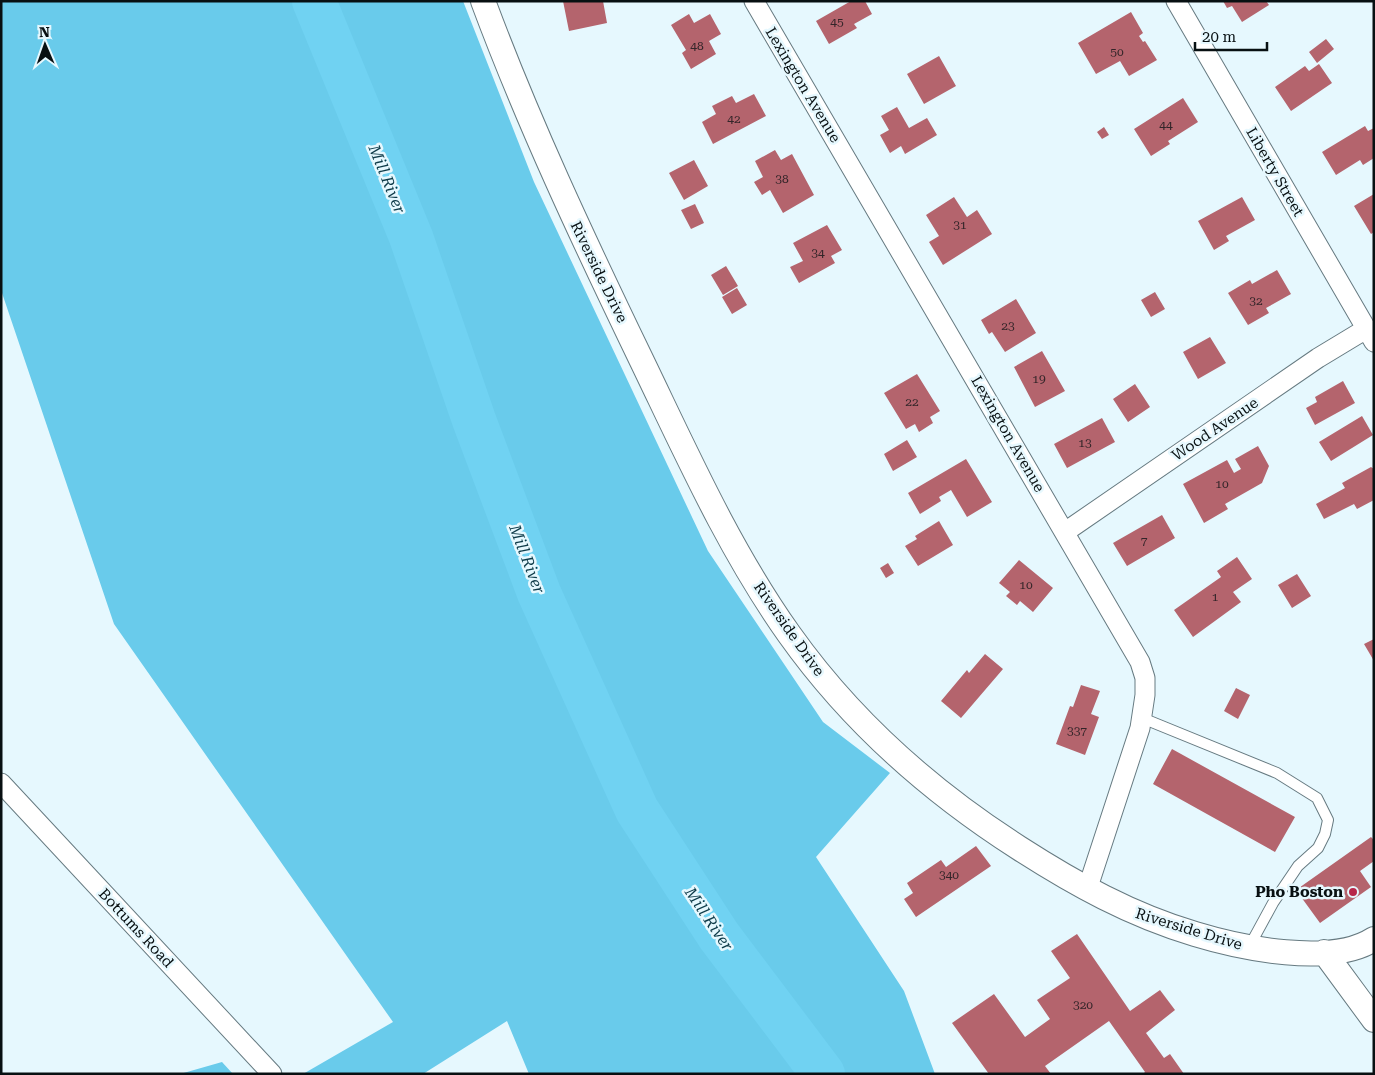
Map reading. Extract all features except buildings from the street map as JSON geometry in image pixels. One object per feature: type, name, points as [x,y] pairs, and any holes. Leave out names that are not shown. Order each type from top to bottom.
[{"type":"street","name":"Riverside Drive","points":[[483,1],[540,145],[613,301],[723,524],[787,631],[850,710],[922,778],[1002,837],[1086,890],[1152,920],[1213,940],[1248,948],[1298,953],[1349,949],[1374,939]]},
{"type":"street","name":"Lexington Avenue","points":[[754,1],[1140,662],[1145,678],[1142,718],[1086,890]]},
{"type":"street","name":"Liberty Street","points":[[1176,1],[1370,336]]},
{"type":"street","name":"Wood Avenue","points":[[1065,532],[1318,358],[1370,336]]},
{"type":"street","name":"Bottums Road","points":[[1,783],[272,1074]]},
{"type":"street","points":[[1324,952],[1374,1020]]},
{"type":"lane","points":[[1142,718],[1276,773],[1317,798],[1328,820],[1325,834],[1318,848],[1293,874],[1273,903],[1248,948]]},
{"type":"shaded area","points":[[1,1],[463,1],[534,182],[708,551],[823,722],[890,773],[816,857],[904,991],[935,1074],[529,1074],[507,1021],[423,1074],[303,1074],[393,1022],[114,624],[1,290]]},
{"type":"shaded area","points":[[222,1062],[233,1074],[180,1074]]},
{"type":"waterway","name":"Mill River","points":[[314,1],[411,237],[474,420],[539,593],[637,810],[719,936],[823,1074]]},
{"type":"place","name":"Pho Boston","points":[[1353,892]]}]
